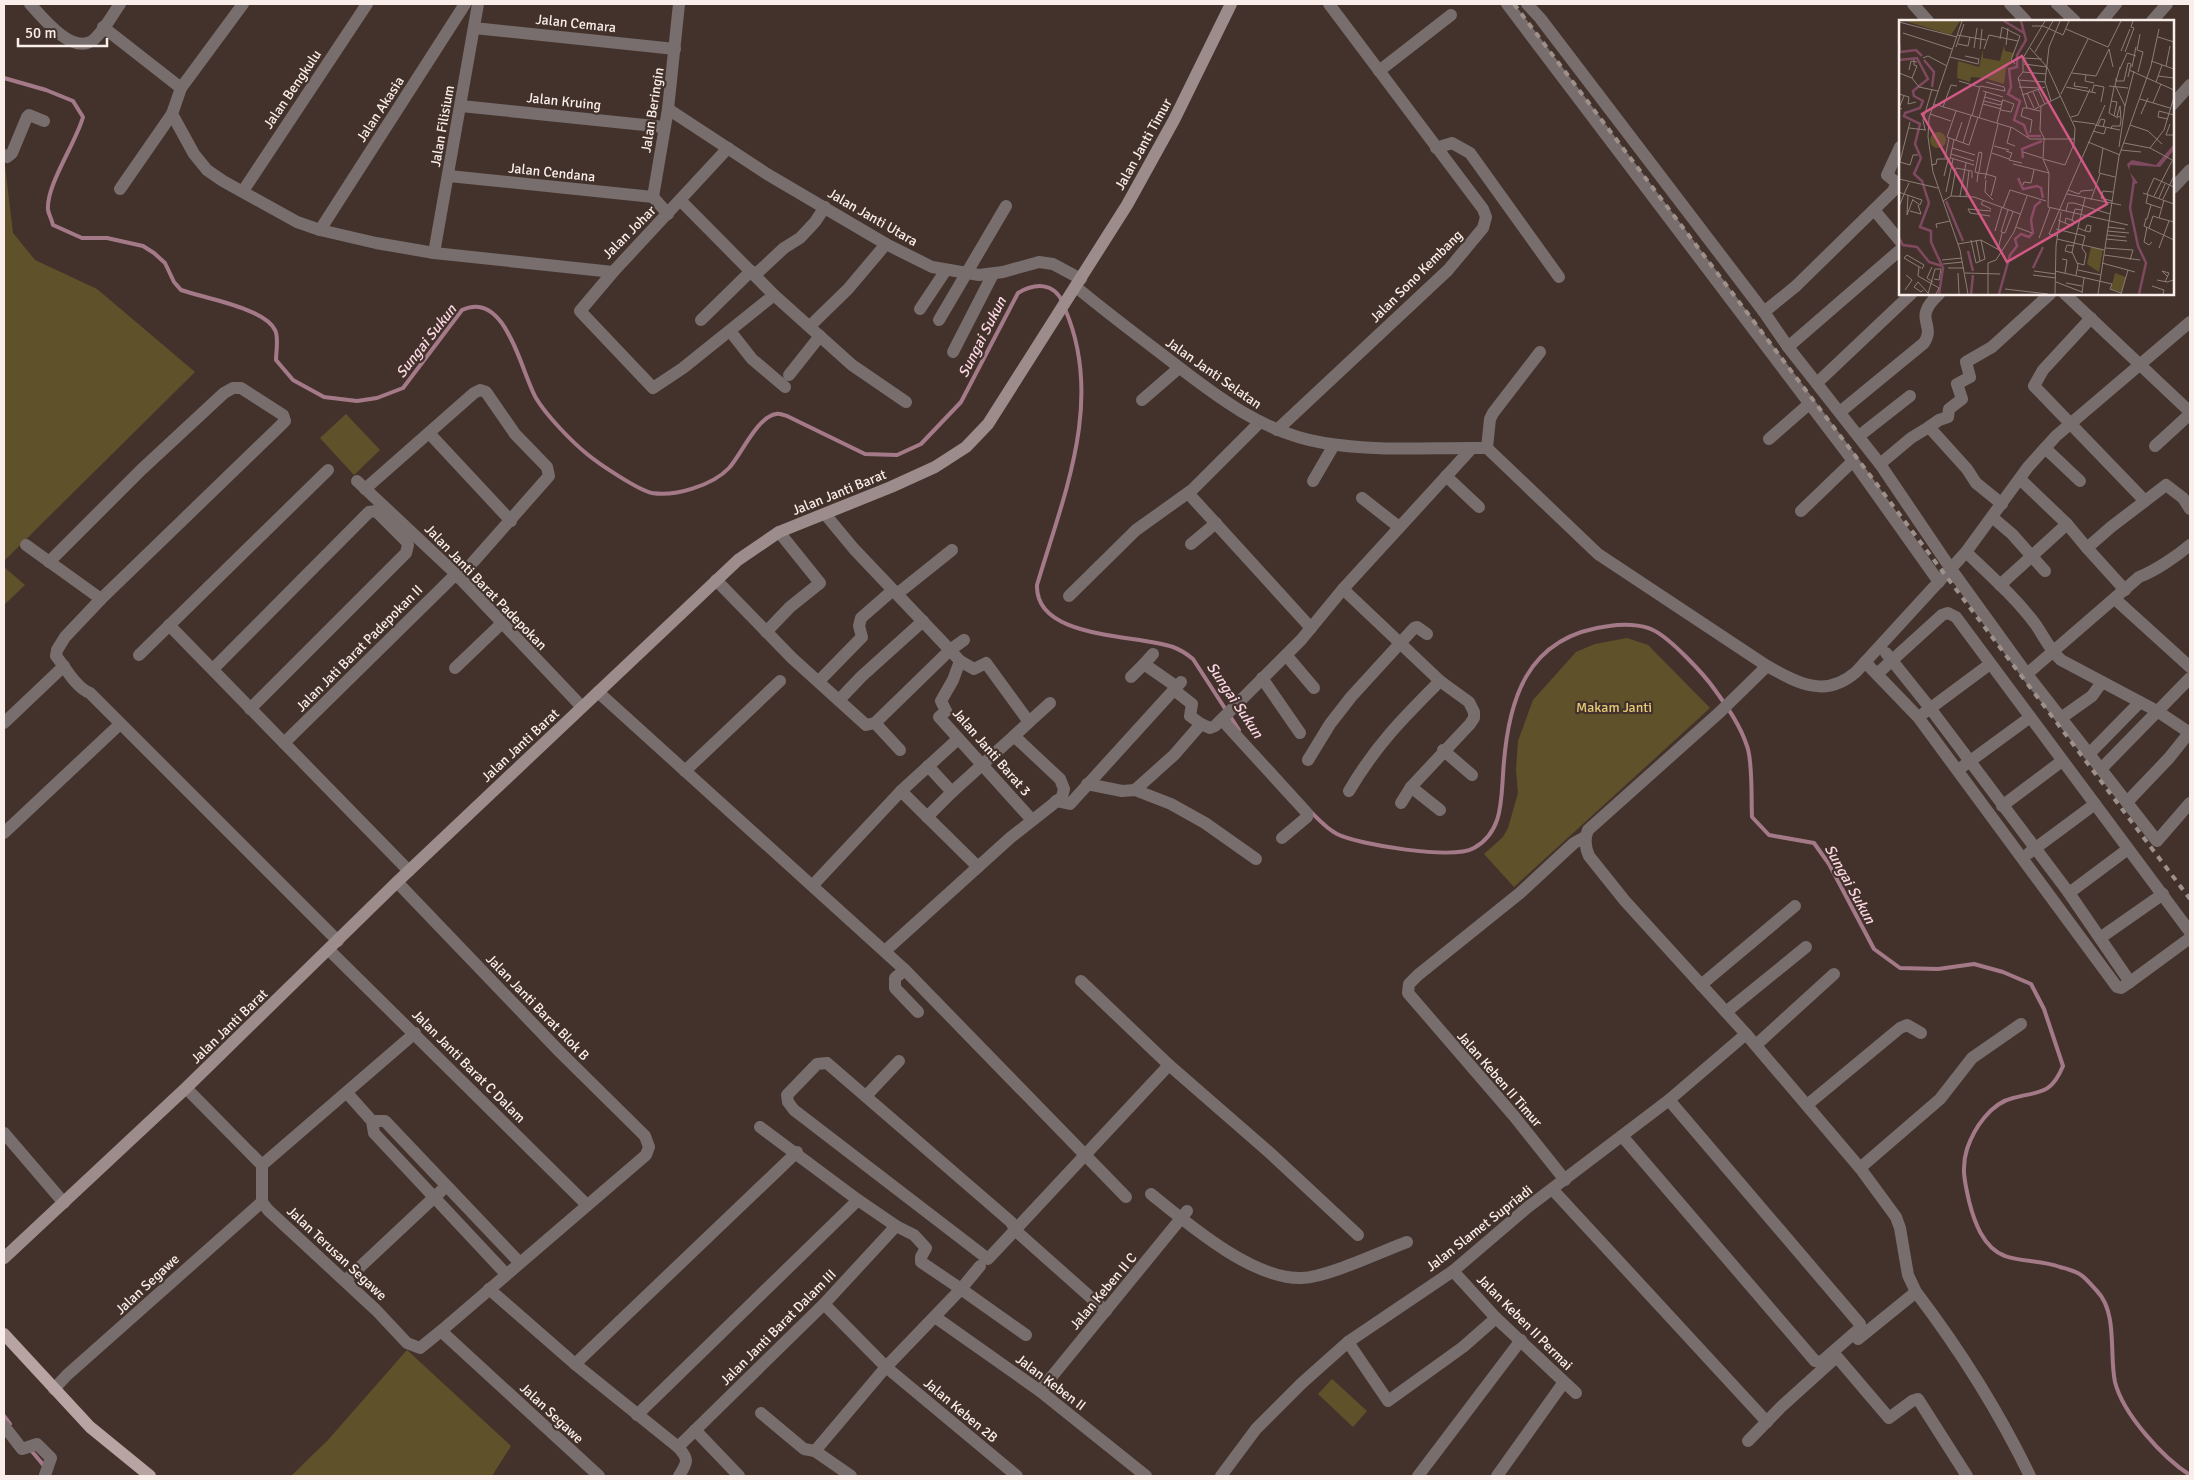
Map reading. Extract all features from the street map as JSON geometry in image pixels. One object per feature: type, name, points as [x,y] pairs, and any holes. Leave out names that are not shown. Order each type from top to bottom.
[{"type":"main road","points":[[4,1334],[102,1438],[150,1476]]},
{"type":"street","points":[[30,4],[53,29],[76,43],[91,41],[120,4]]},
{"type":"street","points":[[120,189],[172,114],[181,88],[243,4]]},
{"type":"street","name":"Jalan Bengkulu","points":[[243,192],[367,4]]},
{"type":"street","name":"Jalan Akasia","points":[[320,230],[465,4]]},
{"type":"street","name":"Jalan Filisium","points":[[434,253],[478,4]]},
{"type":"street","name":"Jalan Beringin","points":[[653,197],[668,109],[679,4]]},
{"type":"street","name":"Jalan Janti Timur","points":[[1077,287],[1127,205],[1174,120],[1231,4]]},
{"type":"street","name":"Jalan Sono Kembang","points":[[1277,430],[1448,270],[1483,228],[1486,217],[1483,209],[1330,4]]},
{"type":"street","points":[[1507,4],[1853,461],[1939,582]]},
{"type":"street","points":[[1527,4],[1540,18],[1764,312],[1788,347],[1818,382],[1859,436],[1951,570],[2027,674],[2157,841],[2190,803]]},
{"type":"street","points":[[1913,4],[1927,20]]},
{"type":"street","points":[[2010,4],[2025,20]]},
{"type":"street","points":[[2057,4],[2073,20]]},
{"type":"street","points":[[2103,20],[2116,4]]},
{"type":"street","points":[[2153,20],[2167,4]]},
{"type":"street","points":[[1379,71],[1451,15]]},
{"type":"street","points":[[103,27],[181,88]]},
{"type":"street","name":"Jalan Cemara","points":[[474,28],[675,49]]},
{"type":"street","points":[[2174,103],[2190,86]]},
{"type":"street","name":"Jalan Kruing","points":[[461,106],[664,127]]},
{"type":"street","name":"Jalan Janti Utara","points":[[668,109],[825,207],[918,261],[946,270],[993,274],[1040,262],[1053,264],[1077,287]]},
{"type":"street","name":"Jalan Johar","points":[[172,114],[194,154],[207,170],[297,222],[320,230],[376,243],[434,253],[613,272],[728,148]]},
{"type":"street","points":[[4,155],[7,157],[12,153],[29,115],[44,121]]},
{"type":"street","points":[[1436,148],[1452,143],[1470,153],[1559,277]]},
{"type":"street","points":[[1764,312],[1796,286],[1893,192],[1896,183],[1887,175],[1899,149]]},
{"type":"street","points":[[2174,187],[2190,170]]},
{"type":"street","name":"Jalan Cendana","points":[[449,176],[653,197]]},
{"type":"street","points":[[653,197],[668,214]]},
{"type":"street","points":[[680,200],[774,295],[859,370],[906,402]]},
{"type":"street","points":[[939,320],[1006,206]]},
{"type":"street","points":[[702,320],[753,273],[784,248],[800,238],[815,222],[825,207]]},
{"type":"street","points":[[1875,211],[1899,240]]},
{"type":"street","points":[[810,326],[842,296],[886,244]]},
{"type":"street","points":[[1788,347],[1899,251]]},
{"type":"street","points":[[920,309],[946,270]]},
{"type":"street","points":[[613,272],[580,311],[654,388],[730,331],[774,295]]},
{"type":"street","points":[[953,352],[993,274]]},
{"type":"street","name":"Jalan Janti Barat","points":[[4,1258],[186,1088],[397,882],[738,560],[779,532],[935,467],[966,447],[988,424],[1002,404],[1052,323],[1077,287]]},
{"type":"street","name":"Jalan Janti Selatan","points":[[1077,287],[1179,368],[1259,423],[1308,440],[1370,448],[1487,448]]},
{"type":"street","points":[[1818,382],[1910,295]]},
{"type":"street","points":[[1840,412],[1924,343],[1929,334],[1924,314],[1926,307],[1938,295]]},
{"type":"street","points":[[1880,464],[1911,438],[1939,420],[1948,417],[1949,409],[1962,399],[1957,384],[1970,377],[1966,362],[1998,341],[2049,295]]},
{"type":"street","points":[[2066,295],[2190,413],[2155,446]]},
{"type":"street","points":[[2091,318],[2043,370],[2034,386],[2072,423],[2145,501]]},
{"type":"street","points":[[1540,352],[1493,413],[1490,419],[1487,448],[1598,554],[1767,666],[1793,680],[1810,686],[1826,687],[1848,679],[1951,570],[2045,448],[2190,322]]},
{"type":"street","points":[[730,331],[752,359],[788,381],[820,336]]},
{"type":"street","points":[[1142,400],[1179,368]]},
{"type":"street","points":[[4,723],[68,670],[56,656],[59,644],[101,599],[285,421],[283,414],[241,388],[233,388],[224,393],[141,470],[49,562]]},
{"type":"street","name":"Jalan Jati Barat Padepokan II","points":[[284,743],[457,576],[511,521],[547,480],[549,472],[547,467],[515,434],[486,392],[480,390],[474,392],[429,433]]},
{"type":"street","points":[[1859,436],[1910,396]]},
{"type":"street","points":[[1769,439],[1809,404]]},
{"type":"street","points":[[1069,596],[1136,530],[1188,493],[1259,423]]},
{"type":"street","points":[[1929,427],[1967,469],[1976,483],[2002,504]]},
{"type":"street","points":[[429,433],[511,521]]},
{"type":"street","name":"Jalan Janti Barat Padepokan","points":[[429,433],[361,485],[457,576],[582,708]]},
{"type":"street","points":[[1313,480],[1334,444]]},
{"type":"street","points":[[1144,664],[1178,686],[1192,704],[1190,716],[1210,728],[1222,719],[1286,655],[1311,628],[1342,588],[1472,448]]},
{"type":"street","points":[[2045,448],[2080,481]]},
{"type":"street","points":[[1801,511],[1853,461]]},
{"type":"street","points":[[140,655],[328,470]]},
{"type":"street","points":[[1446,476],[1479,507]]},
{"type":"street","points":[[2020,479],[2067,524],[2125,590]]},
{"type":"street","points":[[2087,548],[2166,485],[2183,498],[2187,506]]},
{"type":"street","points":[[1188,493],[1311,628]]},
{"type":"street","points":[[1362,498],[1399,527]]},
{"type":"street","points":[[213,669],[369,512],[376,511],[406,541],[408,545],[406,553],[250,708]]},
{"type":"street","points":[[825,514],[854,548],[960,661],[974,669],[986,663],[1030,722]]},
{"type":"street","points":[[1992,517],[2032,555],[2045,571]]},
{"type":"street","points":[[1191,544],[1216,523]]},
{"type":"street","points":[[2000,586],[2067,524]]},
{"type":"street","points":[[766,632],[790,607],[820,584],[779,532]]},
{"type":"street","points":[[26,545],[101,599]]},
{"type":"street","points":[[2027,674],[2139,577],[2151,573],[2162,563],[2176,558],[2190,545]]},
{"type":"street","points":[[820,681],[862,637],[859,626],[861,618],[952,550]]},
{"type":"street","points":[[1966,552],[2036,625],[2053,653],[2061,660],[2157,711],[2190,733],[2127,802]]},
{"type":"street","points":[[716,580],[766,632],[866,725],[875,723],[950,650],[964,640]]},
{"type":"street","points":[[1342,588],[1440,681],[1469,702],[1474,712],[1474,718],[1470,724],[1443,750],[1401,803]]},
{"type":"street","points":[[2115,599],[2190,667]]},
{"type":"street","points":[[1877,674],[1942,615],[1948,613],[1956,617],[2190,932]]},
{"type":"street","points":[[839,700],[923,621]]},
{"type":"street","points":[[455,668],[501,624]]},
{"type":"street","points":[[169,625],[409,871]]},
{"type":"street","points":[[1308,760],[1330,724],[1416,627],[1427,634]]},
{"type":"street","points":[[1881,646],[2069,893],[2130,982]]},
{"type":"street","points":[[1131,677],[1153,654]]},
{"type":"street","points":[[1286,655],[1314,688]]},
{"type":"street","name":"Jalan Janti Barat 3","points":[[960,661],[953,680],[941,701],[946,711],[939,718],[1032,820]]},
{"type":"street","points":[[1866,662],[1918,717],[2117,987],[2121,988],[2130,982],[2190,938]]},
{"type":"street","points":[[1918,717],[1990,664]]},
{"type":"street","points":[[1767,666],[1739,695],[1588,830],[1585,837],[1588,856],[1625,901],[1756,1045],[1860,1168],[1896,1217],[1900,1228],[1908,1275],[1916,1292],[1988,1397],[2030,1476]]},
{"type":"street","name":"Jalan Janti Barat C Dalam","points":[[68,670],[74,681],[84,691],[90,693],[415,1032],[586,1204]]},
{"type":"street","points":[[1262,678],[1300,733]]},
{"type":"street","points":[[2102,769],[2190,678]]},
{"type":"street","points":[[685,771],[780,680]]},
{"type":"street","points":[[1349,791],[1367,761],[1389,732],[1440,681]]},
{"type":"street","points":[[2061,718],[2084,703],[2102,682]]},
{"type":"street","points":[[1056,801],[1070,804],[1178,686]]},
{"type":"street","points":[[598,692],[905,970],[1083,1155],[1126,1197]]},
{"type":"street","points":[[2090,754],[2140,702]]},
{"type":"street","points":[[927,817],[1050,703]]},
{"type":"street","points":[[1958,770],[2030,718]]},
{"type":"street","points":[[1222,719],[1307,813],[1307,817],[1282,838]]},
{"type":"street","points":[[875,723],[900,750]]},
{"type":"street","points":[[4,833],[120,724]]},
{"type":"street","points":[[1135,790],[1157,772],[1201,724]]},
{"type":"street","points":[[885,951],[1032,820],[1062,797],[1064,789],[1060,779],[1014,736]]},
{"type":"street","points":[[813,885],[901,791],[958,739]]},
{"type":"street","points":[[1443,750],[1472,775]]},
{"type":"street","points":[[2002,806],[2062,760]]},
{"type":"street","points":[[928,766],[952,792]]},
{"type":"street","points":[[1087,784],[1122,791],[1135,790],[1171,804],[1188,813],[1256,860]]},
{"type":"street","points":[[1412,787],[1440,810]]},
{"type":"street","points":[[901,791],[978,867]]},
{"type":"street","points":[[2023,858],[2095,804]]},
{"type":"street","name":"Jalan Keben II Timur","points":[[1565,1180],[1514,1116],[1411,999],[1408,993],[1409,984],[1418,974],[1520,893],[1574,843],[1585,837]]},
{"type":"street","points":[[2069,893],[2128,849]]},
{"type":"street","name":"Jalan Janti Barat Blok B","points":[[397,882],[560,1052],[645,1136],[649,1147],[646,1155],[586,1204]]},
{"type":"street","points":[[2100,938],[2163,894]]},
{"type":"street","points":[[1701,985],[1795,906]]},
{"type":"street","points":[[1726,1012],[1806,947]]},
{"type":"street","points":[[905,970],[895,978],[895,988],[918,1012]]},
{"type":"street","points":[[1756,1045],[1834,974]]},
{"type":"street","points":[[1081,981],[1169,1065],[1270,1153],[1358,1235]]},
{"type":"street","points":[[1860,1168],[1940,1098],[1972,1058],[2021,1024]]},
{"type":"street","points":[[1806,1105],[1900,1028],[1906,1025],[1921,1033]]},
{"type":"street","points":[[262,1165],[415,1032]]},
{"type":"street","name":"Jalan Slamet Supriadi","points":[[1221,1476],[1256,1429],[1302,1383],[1348,1342],[1453,1271],[1528,1207],[1553,1190],[1669,1100],[1746,1034]]},
{"type":"street","points":[[866,1096],[899,1061]]},
{"type":"street","points":[[1106,1311],[1016,1231],[1011,1222],[826,1063],[821,1062],[787,1095],[788,1102],[794,1110],[988,1259],[1016,1231],[1083,1155],[1169,1065]]},
{"type":"street","points":[[186,1088],[262,1165],[262,1202]]},
{"type":"street","points":[[347,1093],[372,1121],[374,1133],[506,1274]]},
{"type":"street","points":[[1622,1136],[1815,1361],[1821,1362],[1859,1329],[1860,1324],[1669,1100]]},
{"type":"street","points":[[372,1121],[385,1121],[519,1262]]},
{"type":"street","points":[[760,1127],[797,1152],[858,1200],[896,1226],[912,1233],[926,1248],[920,1260],[925,1265],[1026,1336]]},
{"type":"street","points":[[4,1133],[64,1203]]},
{"type":"street","points":[[575,1364],[797,1152]]},
{"type":"street","points":[[345,1281],[447,1186]]},
{"type":"street","points":[[1553,1190],[1767,1422]]},
{"type":"street","points":[[1151,1194],[1184,1215],[1223,1248],[1273,1275],[1302,1278],[1324,1273],[1407,1242]]},
{"type":"street","points":[[637,1415],[858,1200]]},
{"type":"street","name":"Jalan Terusan Segawe","points":[[262,1202],[376,1310],[407,1343],[420,1348],[441,1331]]},
{"type":"street","name":"Jalan Segawe","points":[[54,1389],[67,1375],[262,1202]]},
{"type":"street","points":[[441,1331],[586,1204]]},
{"type":"street","name":"Jalan Keben II C","points":[[1040,1391],[1184,1215]]},
{"type":"street","name":"Jalan Janti Barat Dalam III","points":[[678,1447],[824,1304],[896,1226]]},
{"type":"street","points":[[815,1451],[886,1367],[935,1317],[980,1266]]},
{"type":"street","name":"Jalan Keben II Permai","points":[[1453,1271],[1496,1318],[1576,1393]]},
{"type":"street","points":[[489,1289],[575,1364],[678,1447],[686,1456],[686,1463],[679,1476]]},
{"type":"street","points":[[1748,1441],[1868,1329],[1916,1292]]},
{"type":"street","name":"Jalan Keben 2B","points":[[824,1304],[886,1367],[1017,1476]]},
{"type":"street","name":"Jalan Keben II","points":[[935,1317],[1040,1391],[1146,1476]]},
{"type":"street","points":[[1348,1342],[1388,1401],[1463,1347],[1496,1318]]},
{"type":"street","name":"Jalan Segawe","points":[[441,1331],[599,1476]]},
{"type":"street","points":[[1418,1476],[1520,1340]]},
{"type":"street","points":[[1837,1357],[1889,1418],[1912,1401],[1918,1399],[1967,1476]]},
{"type":"street","points":[[1497,1476],[1564,1382]]},
{"type":"street","points":[[761,1413],[804,1449],[815,1451],[851,1476]]},
{"type":"street","points":[[4,1426],[22,1449],[36,1444],[51,1458],[45,1475]]},
{"type":"street","points":[[696,1430],[739,1476]]},
{"type":"green space","points":[[4,158],[13,233],[35,260],[97,289],[195,372],[4,561]]},
{"type":"green space","points":[[346,414],[380,450],[354,475],[320,438]]},
{"type":"green space","points":[[4,567],[25,585],[4,605]]},
{"type":"green space","name":"Makam Janti","points":[[1627,638],[1648,645],[1710,708],[1514,887],[1484,854],[1503,837],[1508,828],[1518,793],[1516,770],[1518,741],[1533,700],[1576,652],[1595,644]]},
{"type":"green space","points":[[407,1350],[511,1446],[492,1476],[291,1476],[328,1440]]},
{"type":"green space","points":[[1332,1379],[1367,1411],[1353,1427],[1318,1394]]},
{"type":"waterway","name":"Sungai Sukun","points":[[4,78],[46,90],[73,101],[83,117],[52,189],[48,210],[53,225],[82,238],[107,238],[143,246],[165,263],[174,282],[181,290],[246,310],[269,322],[276,333],[276,360],[293,380],[324,397],[357,401],[377,398],[403,388],[462,310],[477,307],[490,311],[501,322],[510,336],[536,398],[559,428],[600,464],[628,482],[652,493],[661,494],[682,491],[713,480],[729,468],[762,422],[777,414],[787,416],[865,454],[897,455],[921,444],[961,402],[1018,293],[1031,287],[1044,286],[1055,291],[1063,303]]},
{"type":"waterway","name":"Sungai Sukun","points":[[1065,309],[1076,344],[1081,379],[1081,414],[1076,449],[1068,483],[1037,585],[1041,603],[1052,616],[1070,625],[1091,632],[1157,643],[1184,652],[1193,659],[1239,730]]},
{"type":"waterway","name":"Sungai Sukun","points":[[1311,812],[1333,832],[1365,843],[1427,852],[1463,851],[1474,848],[1490,834],[1495,825],[1502,796],[1505,748],[1509,722],[1516,698],[1526,677],[1540,658],[1558,643],[1580,632],[1609,626],[1637,626],[1648,628],[1660,634],[1677,648],[1710,683],[1725,703],[1741,731],[1749,753],[1752,817],[1769,835],[1814,843],[1829,864],[1874,949],[1900,968],[1938,969],[1974,964],[2003,972],[2031,984],[2044,1009],[2063,1066],[2059,1075],[2049,1087],[2038,1092],[2013,1098],[1998,1105],[1984,1117],[1974,1133],[1965,1156],[1964,1169],[1966,1188],[1974,1217],[1985,1240],[1997,1252],[2011,1258],[2046,1263],[2074,1271],[2097,1291],[2104,1300],[2108,1311],[2112,1334],[2115,1382],[2126,1408],[2157,1447],[2190,1475]]},
{"type":"waterway","points":[[4,1416],[10,1424]]},
{"type":"waterway","points":[[30,1449],[45,1467]]},
{"type":"railway","points":[[1514,4],[2190,899]]}]
